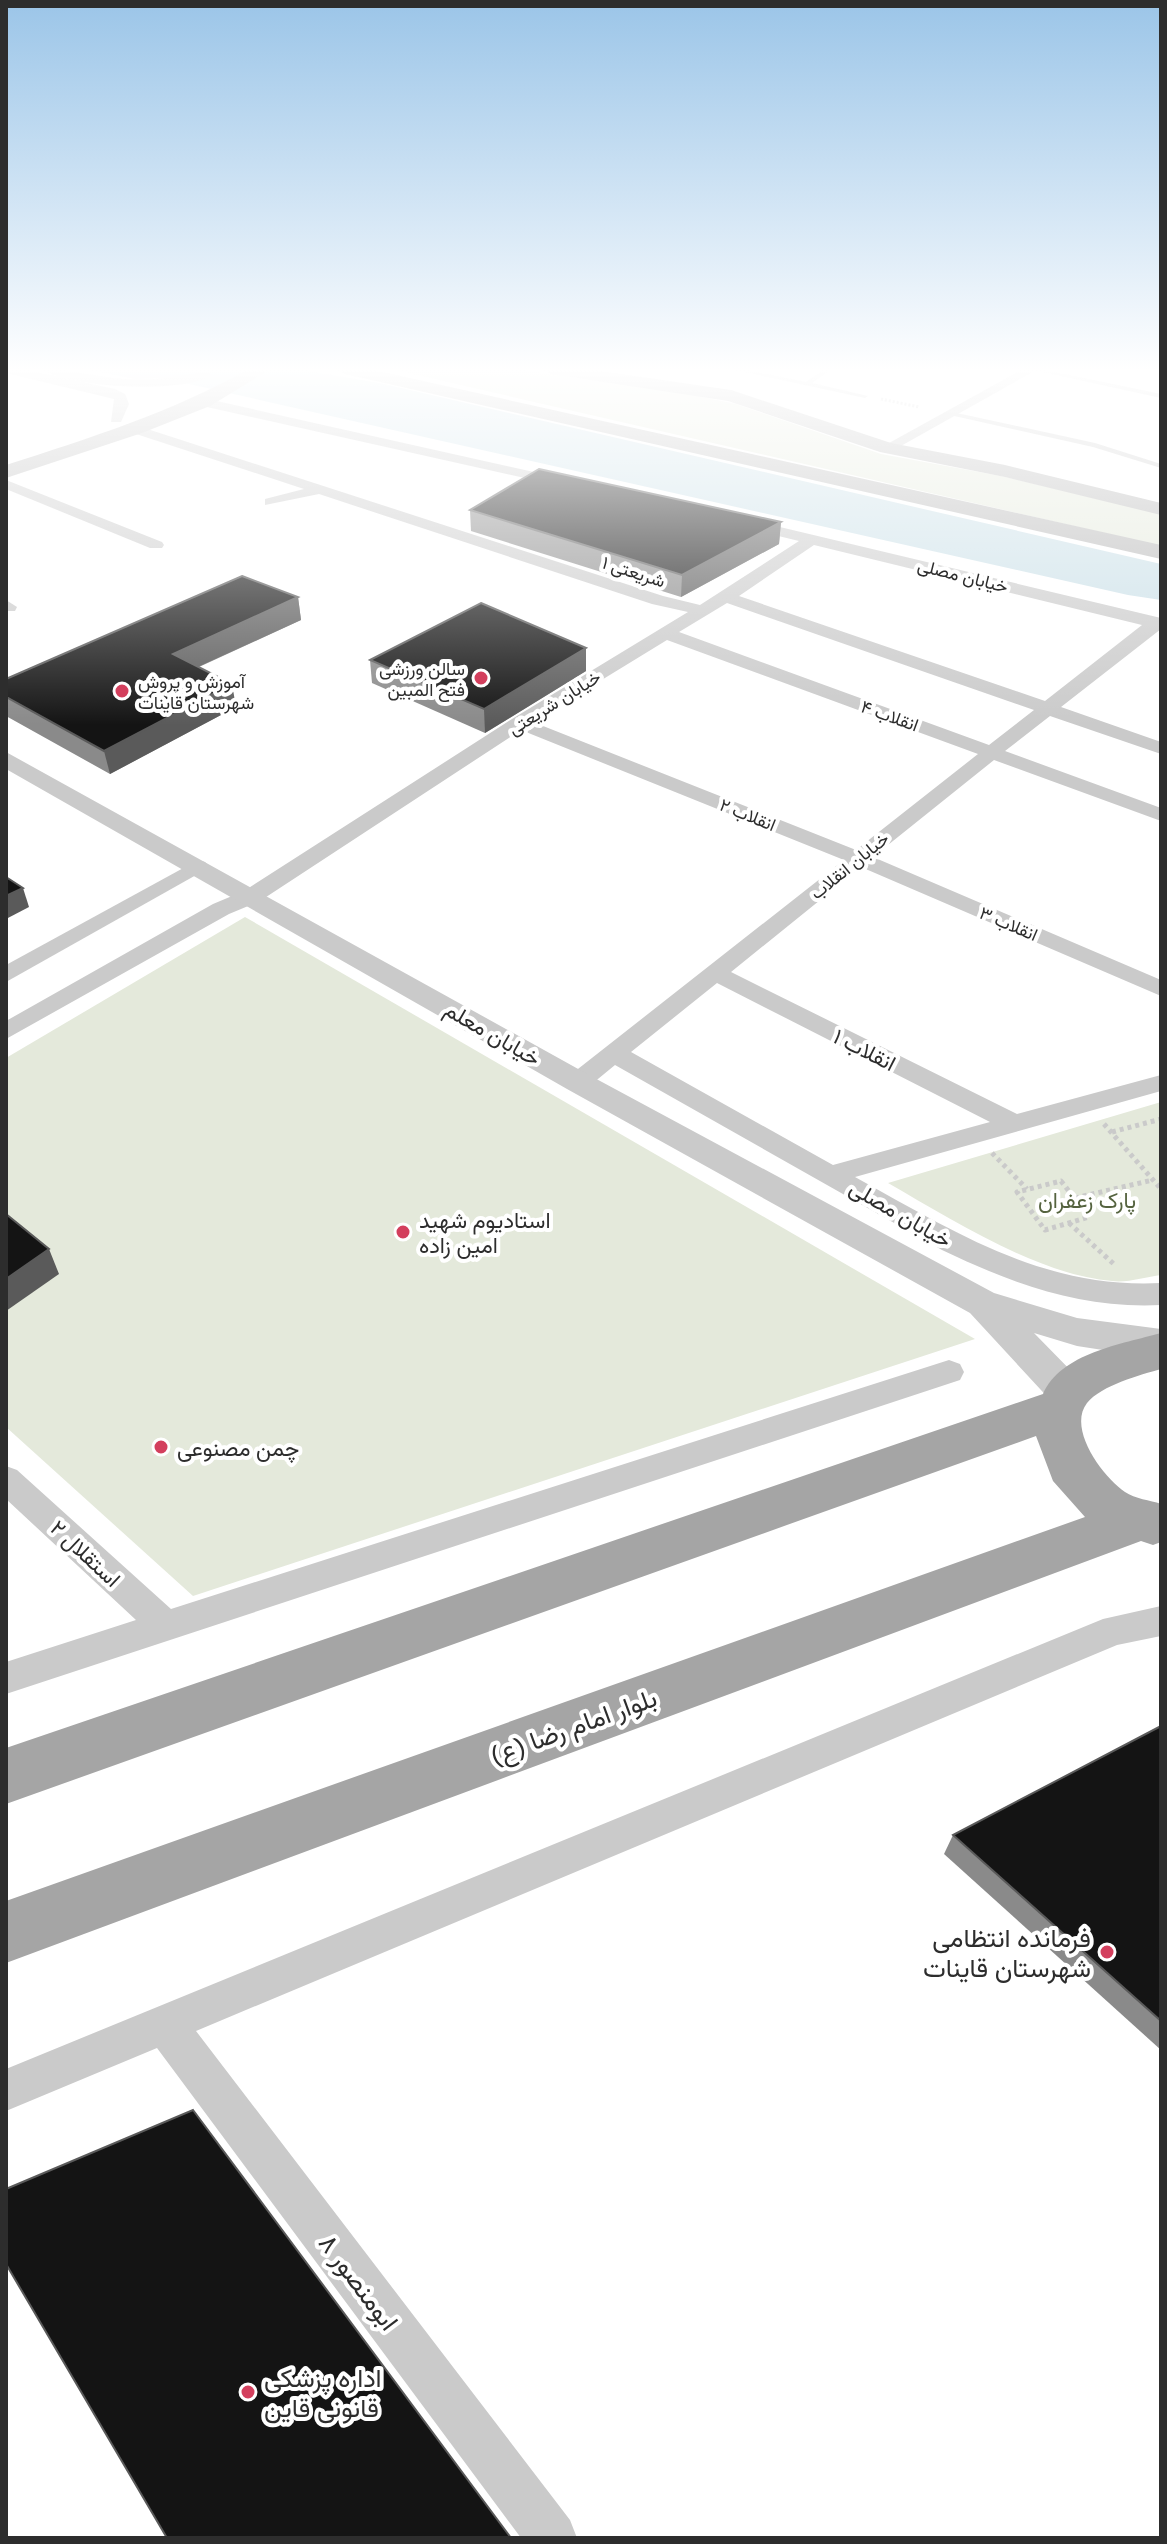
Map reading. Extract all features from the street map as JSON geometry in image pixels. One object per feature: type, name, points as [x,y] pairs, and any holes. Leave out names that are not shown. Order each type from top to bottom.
[{"type":"main road","points":[[874,488],[1161,552]]},
{"type":"main road","points":[[1074,488],[1161,509]]},
{"type":"main road","points":[[6,1776],[1065,1400],[1112,1365],[1161,1351]]},
{"type":"main road","points":[[1065,1400],[1056,1424],[1070,1467],[1109,1509],[1150,1522]]},
{"type":"main road","name":"بلوار امام رضا (ع)","points":[[6,1932],[1150,1522]]},
{"type":"street","points":[[15,488],[156,545]]},
{"type":"street","name":"شریعتی ۱","points":[[319,488],[658,600],[705,611]]},
{"type":"street","points":[[270,502],[323,489]]},
{"type":"street","name":"خیابان مصلی","points":[[720,518],[1158,623]]},
{"type":"street","name":"خیابان شریعتی","points":[[6,1031],[168,938],[252,896],[519,723],[727,597],[812,539]]},
{"type":"street","points":[[727,597],[1161,748]]},
{"type":"street","name":"خیابان انقلاب","points":[[578,1082],[1120,647],[1158,623]]},
{"type":"street","name":"انقلاب ۴","points":[[665,633],[1161,815]]},
{"type":"street","name":"انقلاب ۲","points":[[519,723],[857,858]]},
{"type":"street","name":"خیابان معلم","points":[[6,759],[578,1082],[982,1303]]},
{"type":"street","name":"انقلاب ۳","points":[[857,858],[1161,989]]},
{"type":"street","points":[[6,975],[198,866]]},
{"type":"street","points":[[120,912],[168,938]]},
{"type":"street","name":"انقلاب ۱","points":[[716,974],[1013,1123]]},
{"type":"street","name":"خیابان مصلی","points":[[615,1054],[1004,1269],[1070,1291],[1132,1297],[1161,1294]]},
{"type":"street","points":[[833,1174],[1161,1083]]},
{"type":"street","points":[[982,1303],[1077,1332],[1161,1344]]},
{"type":"street","points":[[982,1303],[1065,1400]]},
{"type":"street","points":[[6,1678],[949,1372]]},
{"type":"street","name":"استقلال ۲","points":[[6,1479],[166,1626]]},
{"type":"street","points":[[6,2090],[1115,1630],[1161,1621]]},
{"type":"street","name":"ابومنصور ۸","points":[[166,2026],[552,2538]]},
{"type":"path","points":[[1082,1105],[1112,1132],[1161,1189]]},
{"type":"path","points":[[1112,1132],[1161,1119]]},
{"type":"path","points":[[973,1135],[1028,1189]]},
{"type":"path","points":[[1075,1198],[1153,1180]]},
{"type":"path","points":[[1061,1181],[1075,1198],[1089,1217],[1045,1230],[1017,1192],[1061,1181]]},
{"type":"path","points":[[1069,1223],[1126,1275]]},
{"type":"green space","points":[[907,488],[1050,488],[1161,514],[1161,546]]},
{"type":"green space","points":[[245,917],[975,1339],[193,1596],[6,1427],[6,1058]]},
{"type":"green space","name":"پارک زعفران","points":[[1161,1102],[1161,1275],[1118,1281],[1084,1277],[1055,1268],[996,1243],[888,1183]]},
{"type":"water","points":[[650,488],[832,488],[1161,564],[1161,600]]},
{"type":"building","points":[[507,488],[624,488],[781,522],[682,575],[470,510]]},
{"type":"building","name":"آموزش و پروش شهرستان قاینات","points":[[242,576],[298,597],[173,654],[232,684],[104,751],[6,697],[6,679]]},
{"type":"building","name":"سالن ورزشی فتح المبین","points":[[481,603],[586,648],[484,709],[370,660]]},
{"type":"building","points":[[6,877],[23,888],[6,896]]},
{"type":"building","points":[[6,1214],[49,1249],[6,1279]]},
{"type":"building","name":"فرمانده انتظامی شهرستان قاینات","points":[[1161,1726],[1161,2021],[953,1835]]},
{"type":"building","name":"اداره پزشکی قانونی قاین","points":[[193,2110],[511,2538],[167,2538],[6,2264],[6,2189]]},
{"type":"place","name":"سالن ورزشی فتح المبین","points":[[481,678]]},
{"type":"place","name":"آموزش و پروش شهرستان قاینات","points":[[122,691]]},
{"type":"place","name":"استادیوم شهید امین زاده","points":[[403,1232]]},
{"type":"place","name":"چمن مصنوعی","points":[[161,1447]]},
{"type":"place","name":"فرمانده انتظامی شهرستان قاینات","points":[[1107,1952]]},
{"type":"place","name":"اداره پزشکی قانونی قاین","points":[[248,2392]]}]
